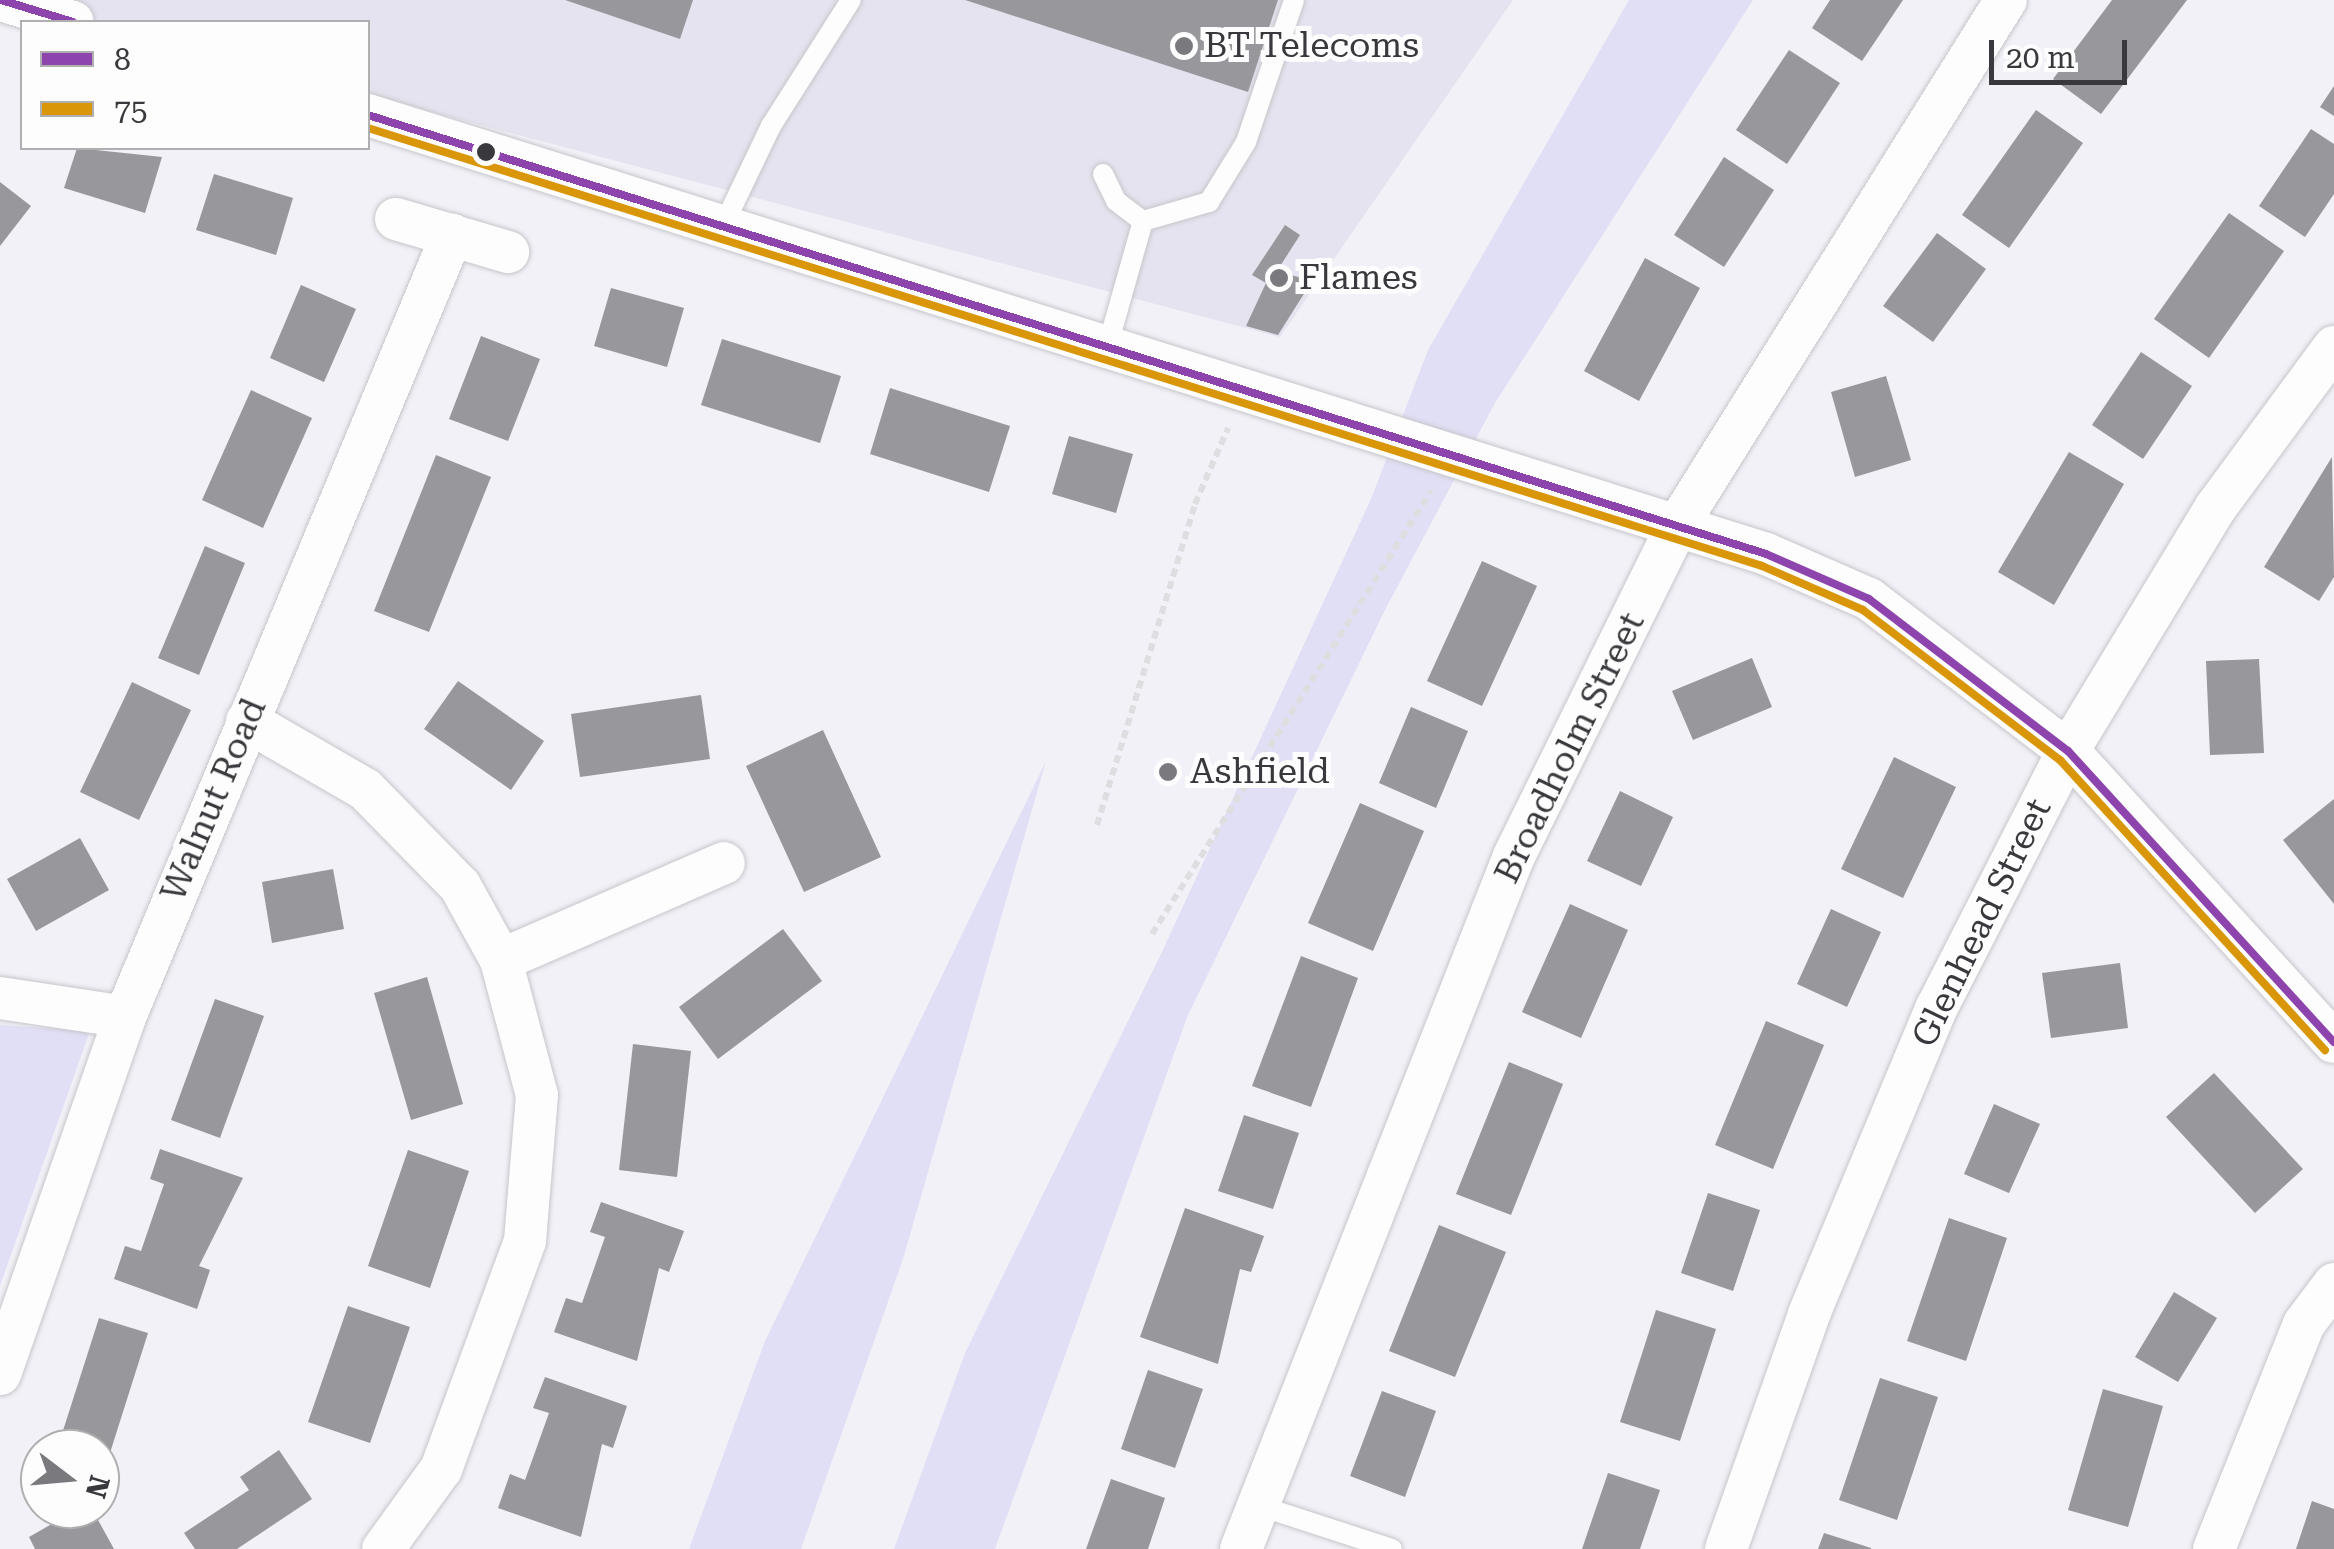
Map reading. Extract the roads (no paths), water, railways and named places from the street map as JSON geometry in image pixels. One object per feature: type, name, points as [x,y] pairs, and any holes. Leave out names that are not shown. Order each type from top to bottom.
[{"type":"street","points":[[1,0],[66,20]]},
{"type":"street","name":"Broadholm Street","points":[[1241,1549],[1514,856],[1677,526],[2006,0]]},
{"type":"street","points":[[370,116],[724,224],[1446,459],[1677,526],[1869,599],[2068,751],[2334,1042]]},
{"type":"street","points":[[396,218],[508,252]]},
{"type":"street","name":"Walnut Road","points":[[1,1363],[125,1017],[452,235]]},
{"type":"street","name":"Glenhead Street","points":[[1726,1549],[1809,1314],[1937,1007],[2068,751],[2216,507],[2334,346]]},
{"type":"street","points":[[247,720],[366,789],[414,829],[501,960],[537,1095],[525,1241],[442,1468],[383,1549]]},
{"type":"street","points":[[501,960],[724,863]]},
{"type":"street","points":[[0,998],[125,1017]]},
{"type":"street","points":[[2214,1549],[2304,1324],[2334,1284]]},
{"type":"lane","points":[[724,224],[771,126],[851,0]]},
{"type":"lane","points":[[1143,221],[1209,202],[1246,142],[1294,0]]},
{"type":"lane","points":[[1102,174],[1116,201],[1143,221]]},
{"type":"lane","points":[[1108,348],[1143,221]]},
{"type":"lane","points":[[1257,1505],[1392,1549]]},
{"type":"place","name":"BT Telecoms","points":[[1184,46]]},
{"type":"place","name":"Flames","points":[[1279,278]]},
{"type":"place","name":"Ashfield","points":[[1168,772]]}]
